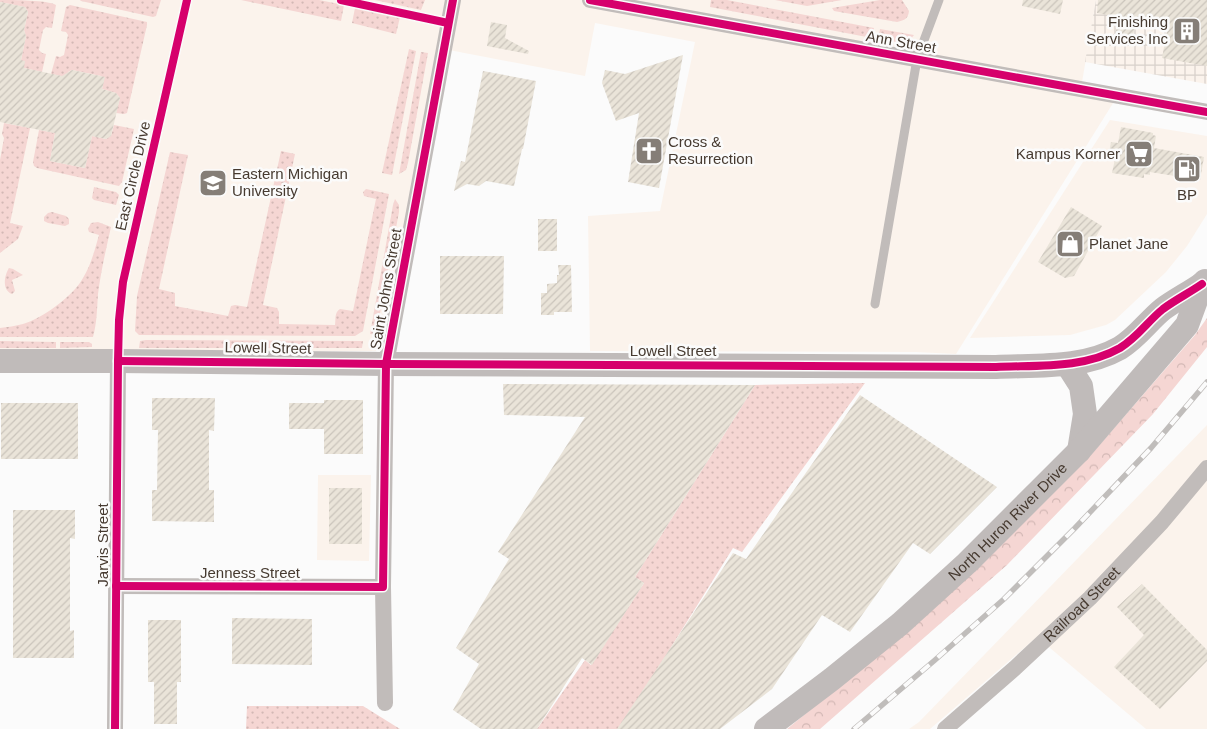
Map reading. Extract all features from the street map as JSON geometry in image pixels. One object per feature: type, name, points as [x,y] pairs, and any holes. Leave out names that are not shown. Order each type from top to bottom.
[{"type":"main road","name":"Lowell Street","points":[[0,361],[118,360],[386,364],[986,366],[1067,364],[1100,357],[1120,348],[1139,334],[1163,310],[1205,281]]},
{"type":"main road","name":"North Huron River Drive","points":[[766,729],[900,624],[967,563],[1079,451],[1187,324],[1205,281]]},
{"type":"main road","points":[[1067,364],[1081,386],[1085,414],[1079,451]]},
{"type":"street","name":"Saint Johns Street","points":[[384,703],[383,587],[386,364],[453,0]]},
{"type":"street","name":"Ann Street","points":[[590,0],[630,4],[1207,112]]},
{"type":"street","name":"Jarvis Street","points":[[114,729],[118,360]]},
{"type":"street","name":"Railroad Street","points":[[945,729],[1015,668],[1090,598],[1162,522],[1207,468]]},
{"type":"street","name":"Jenness Street","points":[[116,586],[383,587]]},
{"type":"lane","name":"East Circle Drive","points":[[118,360],[119,320],[123,282],[188,0]]},
{"type":"lane","points":[[341,0],[448,23]]},
{"type":"lane","points":[[875,304],[917,59],[940,0]]},
{"type":"shaded area","name":"Eastern Michigan University","points":[[0,0],[1096,0],[1080,94],[1115,100],[956,354],[916,352],[590,351],[588,216],[660,211],[695,42],[595,23],[585,76],[449,50],[395,351],[0,351]]},
{"type":"shaded area","points":[[1096,0],[1207,0],[1207,84],[1085,62]]},
{"type":"shaded area","points":[[1110,120],[1207,136],[1207,214],[1187,246],[1166,272],[1115,320],[1106,325],[1070,335],[970,338]]},
{"type":"shaded area","points":[[1207,425],[1207,729],[1146,729],[1037,637],[930,729],[909,729],[919,722]]},
{"type":"shaded area","points":[[318,475],[371,475],[369,561],[317,560]]},
{"type":"green space","points":[[0,0],[38,1],[56,5],[52,28],[46,27],[43,30],[39,50],[46,54],[42,72],[24,68],[21,60],[28,12],[25,7],[0,2]]},
{"type":"green space","points":[[80,0],[161,0],[156,16],[153,17]]},
{"type":"green space","points":[[241,0],[319,0],[344,5],[341,21]]},
{"type":"green space","points":[[375,0],[425,0],[421,10]]},
{"type":"green space","points":[[711,0],[727,0],[874,28],[872,38],[710,7]]},
{"type":"green space","points":[[775,0],[842,0],[807,6]]},
{"type":"green space","points":[[880,0],[902,0],[909,11],[908,16],[904,20],[897,22],[834,11],[832,8]]},
{"type":"green space","points":[[70,5],[147,22],[127,113],[116,113],[120,98],[116,93],[102,89],[104,80],[101,76],[72,70],[68,72],[67,77],[51,74],[56,56],[64,55],[68,35],[66,32],[61,31],[66,7]]},
{"type":"green space","points":[[355,8],[400,17],[396,34],[352,23]]},
{"type":"green space","points":[[880,29],[914,35],[909,41],[903,43],[878,39]]},
{"type":"green space","points":[[409,49],[416,51],[392,175],[382,173]]},
{"type":"green space","points":[[421,52],[428,53],[408,163],[406,170],[399,174]]},
{"type":"green space","points":[[4,123],[30,128],[10,223],[23,226],[18,239],[0,253],[0,160],[4,138],[2,134]]},
{"type":"green space","points":[[114,125],[134,129],[122,182],[119,186],[34,166],[33,162],[39,130],[55,133],[50,161],[85,168],[92,136],[106,139],[111,136]]},
{"type":"green space","points":[[281,151],[295,154],[263,305],[277,308],[279,324],[335,325],[336,314],[340,309],[353,311],[376,199],[364,196],[363,192],[366,189],[389,194],[363,331],[355,336],[139,335],[135,331],[137,296],[170,152],[188,155],[159,289],[175,293],[175,306],[228,316],[231,306],[247,307]]},
{"type":"green space","points":[[94,187],[116,192],[119,195],[116,205],[94,200],[92,198]]},
{"type":"green space","points":[[395,199],[399,205],[399,212],[376,335],[370,334]]},
{"type":"green space","points":[[52,212],[66,216],[69,219],[69,224],[65,226],[44,221],[44,217]]},
{"type":"green space","points":[[98,222],[111,227],[98,294],[93,337],[0,337],[0,328],[23,324],[39,317],[65,299],[79,285],[88,268],[99,235],[89,232],[88,229],[91,223]]},
{"type":"green space","points":[[9,268],[23,275],[12,280],[15,291],[12,294],[5,286]]},
{"type":"green space","points":[[1207,318],[1207,347],[1153,414],[1007,565],[820,729],[787,729],[935,607],[1089,457],[1195,335]]},
{"type":"green space","points":[[0,341],[56,342],[56,348],[0,348]]},
{"type":"green space","points":[[140,341],[363,341],[362,348],[139,348]]},
{"type":"green space","points":[[60,342],[89,342],[92,344],[92,347],[60,348]]},
{"type":"green space","points":[[865,383],[742,552],[733,548],[620,729],[537,729],[585,660],[591,665],[644,583],[635,577],[755,385]]},
{"type":"green space","points":[[247,706],[363,706],[400,729],[246,729]]},
{"type":"building","points":[[1023,0],[1063,0],[1060,14],[1022,6]]},
{"type":"building","name":"Finishing Services Inc","points":[[1098,0],[1207,0],[1207,66],[1162,58],[1168,25],[1137,19],[1132,39],[1115,36],[1118,17],[1097,13]]},
{"type":"building","points":[[0,2],[25,7],[28,12],[21,60],[25,61],[24,68],[62,76],[72,70],[105,77],[102,89],[116,93],[120,98],[111,136],[106,139],[92,136],[85,168],[50,161],[55,133],[0,122]]},
{"type":"building","points":[[491,22],[507,25],[505,38],[529,51],[528,54],[487,46]]},
{"type":"building","name":"Cross & Resurrection","points":[[683,55],[659,188],[628,182],[639,113],[616,121],[602,83],[605,70],[625,74]]},
{"type":"building","points":[[483,71],[536,81],[523,149],[514,186],[486,181],[479,186],[467,184],[454,191],[461,161],[465,162]]},
{"type":"building","points":[[1121,127],[1153,133],[1156,136],[1154,148],[1204,157],[1200,180],[1150,172],[1150,175],[1144,174],[1144,178],[1112,173],[1115,159],[1108,158],[1111,142],[1118,143]]},
{"type":"building","name":"Planet Jane","points":[[1071,207],[1102,226],[1074,276],[1065,278],[1038,262]]},
{"type":"building","points":[[538,219],[557,219],[557,251],[538,251]]},
{"type":"building","points":[[440,256],[504,256],[503,314],[440,314]]},
{"type":"building","points":[[558,265],[571,265],[572,312],[554,312],[554,315],[541,315],[541,293],[547,293],[547,284],[557,283],[557,275],[559,275]]},
{"type":"building","points":[[503,384],[755,385],[635,577],[644,583],[592,665],[582,658],[537,729],[481,729],[453,710],[479,664],[456,648],[509,559],[498,552],[585,417],[504,415]]},
{"type":"building","points":[[860,395],[997,487],[930,554],[913,543],[850,632],[822,615],[772,689],[720,729],[617,729],[733,553],[746,559]]},
{"type":"building","points":[[152,398],[215,398],[214,431],[209,430],[209,490],[214,490],[214,522],[152,521],[152,490],[157,490],[158,430],[152,430]]},
{"type":"building","points":[[324,400],[363,400],[363,454],[324,454],[324,429],[289,429],[289,403],[324,403]]},
{"type":"building","points":[[1,403],[78,403],[78,459],[1,459]]},
{"type":"building","points":[[329,488],[362,488],[362,544],[329,544]]},
{"type":"building","points":[[13,510],[75,510],[75,539],[70,538],[70,631],[74,630],[74,658],[13,658]]},
{"type":"building","points":[[1142,584],[1207,650],[1207,661],[1160,709],[1114,667],[1144,635],[1117,607]]},
{"type":"building","points":[[232,618],[312,619],[312,665],[232,664]]},
{"type":"building","points":[[148,620],[181,620],[181,682],[177,682],[177,724],[154,724],[154,682],[148,682]]},
{"type":"railway","points":[[854,729],[1004,599],[1151,448],[1207,382]]},
{"type":"cycle path","points":[[115,729],[119,320],[123,282],[187,0]]},
{"type":"cycle path","points":[[341,0],[448,23]]},
{"type":"cycle path","points":[[116,586],[383,587],[386,364],[453,0]]},
{"type":"cycle path","points":[[590,0],[1207,112]]},
{"type":"cycle path","points":[[118,361],[996,367],[1060,365],[1091,360],[1120,348],[1163,309],[1202,284]]},
{"type":"place","name":"Finishing Services Inc","points":[[1187,31]]},
{"type":"place","name":"Cross & Resurrection","points":[[649,151]]},
{"type":"place","name":"Kampus Korner","points":[[1139,154]]},
{"type":"place","name":"BP","points":[[1187,169]]},
{"type":"place","name":"Eastern Michigan University","points":[[213,183]]},
{"type":"place","name":"Planet Jane","points":[[1070,244]]}]
